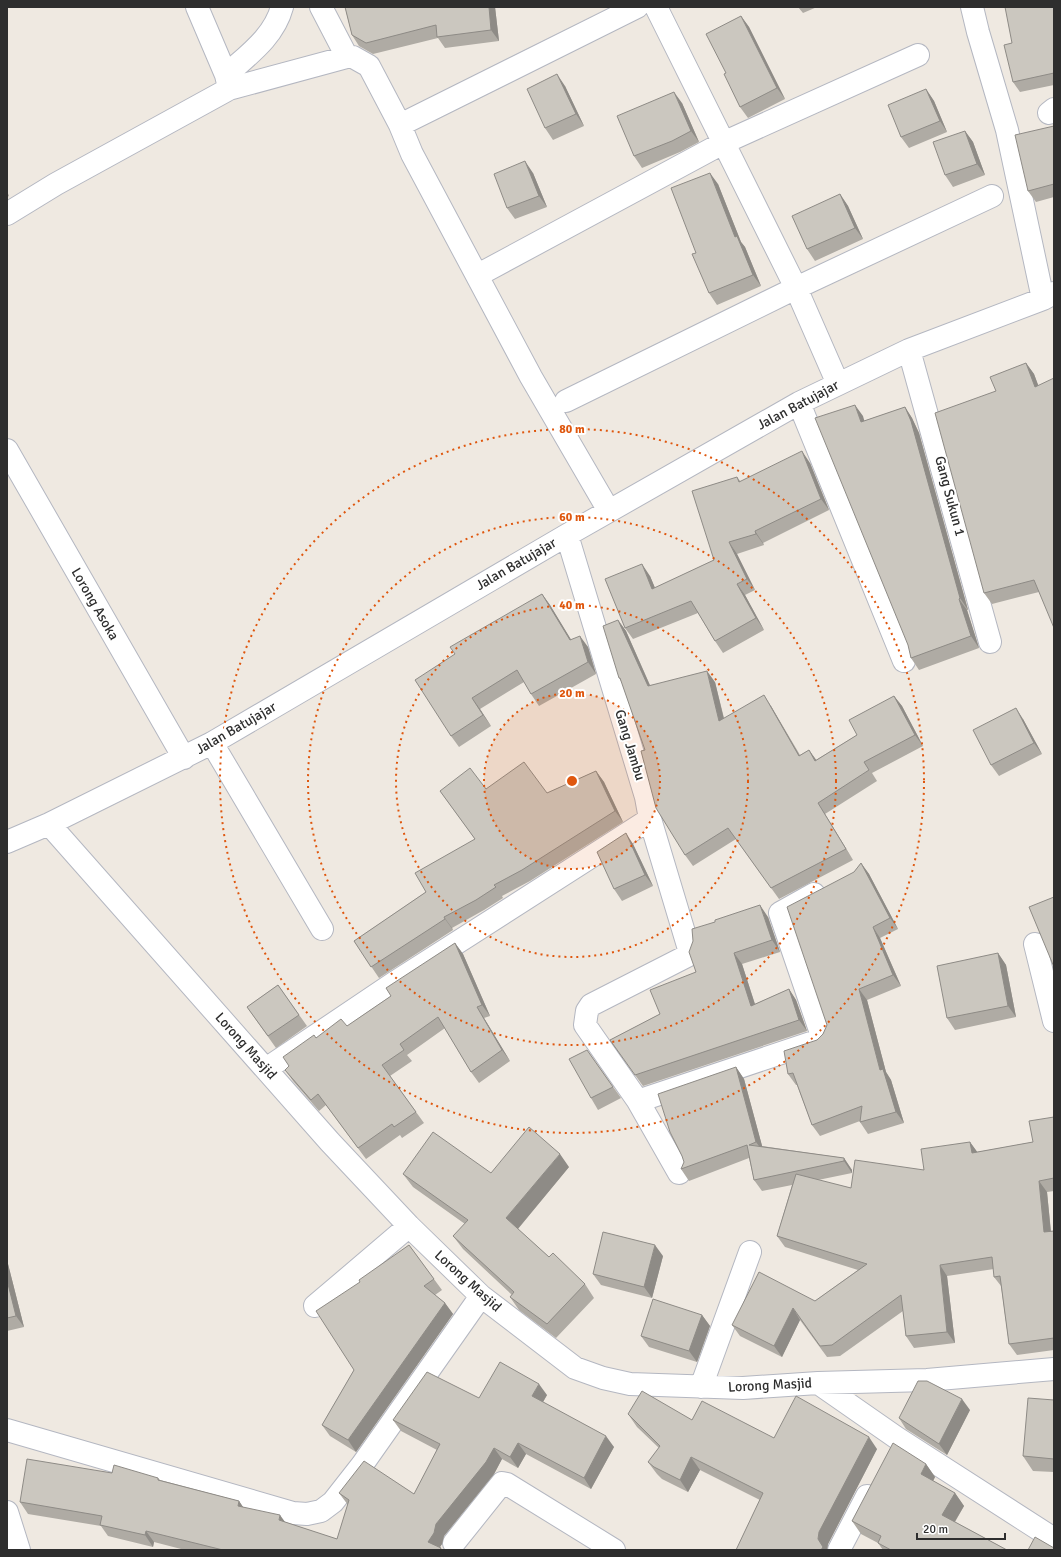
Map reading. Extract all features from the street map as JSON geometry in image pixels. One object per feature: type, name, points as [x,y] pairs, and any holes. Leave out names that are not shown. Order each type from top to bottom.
[{"type":"street","points":[[197,7],[227,82]]},
{"type":"street","points":[[7,214],[227,82],[267,36],[280,15],[282,7]]},
{"type":"street","points":[[321,7],[347,57]]},
{"type":"street","points":[[400,125],[637,7]]},
{"type":"street","points":[[656,7],[796,288],[838,384]]},
{"type":"street","points":[[972,7],[1049,296]]},
{"type":"street","points":[[478,275],[723,143],[918,56]]},
{"type":"street","points":[[227,82],[347,57],[353,57],[368,66],[400,125],[412,154],[478,275],[531,377],[609,512]]},
{"type":"street","points":[[566,401],[796,288],[992,196]]},
{"type":"street","name":"Jalan Batujajar","points":[[7,842],[49,824],[212,743],[567,535],[799,403],[909,350],[1049,296]]},
{"type":"street","name":"Gang Sukun 1","points":[[909,350],[990,642]]},
{"type":"street","points":[[799,403],[904,661]]},
{"type":"street","name":"Lorong Asoka","points":[[7,450],[184,758]]},
{"type":"street","name":"Gang Jambu","points":[[567,535],[646,797],[650,818],[689,949],[687,956],[591,1005],[587,1011],[585,1025],[638,1101]]},
{"type":"street","points":[[212,743],[322,929]]},
{"type":"street","points":[[266,1068],[394,983],[650,818]]},
{"type":"street","name":"Lorong Masjid","points":[[49,824],[330,1142],[409,1226],[481,1296],[574,1368],[603,1378],[630,1384],[743,1388],[818,1382],[927,1380],[1054,1369]]},
{"type":"street","points":[[679,1173],[638,1101],[820,1040],[822,1036],[780,914],[782,911],[829,886]]},
{"type":"street","points":[[1036,944],[1054,1021]]},
{"type":"street","points":[[315,1306],[409,1226]]},
{"type":"street","points":[[701,1387],[750,1252]]},
{"type":"street","points":[[7,1430],[293,1513],[307,1514],[321,1511],[333,1502],[362,1465],[481,1296]]},
{"type":"street","points":[[818,1382],[897,1438],[1054,1539]]},
{"type":"street","points":[[886,1459],[897,1438]]},
{"type":"street","points":[[839,1550],[876,1480]]},
{"type":"street","points":[[454,1543],[502,1483],[507,1484],[614,1550]]},
{"type":"street","points":[[7,1512],[19,1550]]},
{"type":"building","points":[[345,7],[489,7],[491,30],[437,37],[436,25],[366,43],[352,35]]},
{"type":"building","points":[[1005,7],[1054,7],[1054,73],[1013,82],[1004,45],[1012,43]]},
{"type":"building","points":[[741,16],[777,88],[740,107],[724,74],[726,73],[706,34]]},
{"type":"building","points":[[557,74],[576,114],[545,128],[527,89]]},
{"type":"building","points":[[926,89],[940,121],[901,137],[888,105]]},
{"type":"building","points":[[674,92],[691,131],[672,141],[634,156],[617,116]]},
{"type":"building","points":[[1054,126],[1054,184],[1028,191],[1015,135]]},
{"type":"building","points":[[965,131],[977,164],[945,175],[933,142]]},
{"type":"building","points":[[525,161],[539,196],[507,208],[494,174]]},
{"type":"building","points":[[710,173],[735,237],[737,236],[753,275],[709,293],[692,254],[696,253],[671,188]]},
{"type":"building","points":[[840,194],[855,228],[807,249],[792,216]]},
{"type":"building","points":[[1026,363],[1035,387],[1054,378],[1054,628],[1034,580],[984,593],[935,413],[996,391],[990,377]]},
{"type":"building","points":[[855,405],[861,422],[905,407],[911,421],[960,598],[959,599],[971,636],[911,658],[908,645],[815,418]]},
{"type":"building","points":[[802,451],[821,499],[755,531],[756,534],[729,542],[747,579],[737,584],[756,618],[715,641],[691,601],[625,628],[605,579],[642,564],[652,589],[714,560],[692,491],[737,477],[739,482]]},
{"type":"building","points":[[542,594],[570,640],[580,636],[588,662],[531,694],[517,670],[472,698],[483,715],[451,736],[415,680],[455,654],[450,647]]},
{"type":"building","points":[[618,620],[648,686],[707,671],[719,721],[764,695],[799,756],[809,750],[815,761],[857,735],[849,720],[894,696],[915,735],[864,762],[869,770],[818,803],[846,849],[771,888],[728,828],[685,855],[656,808],[641,751],[645,750],[619,678],[603,626]]},
{"type":"building","points":[[1016,708],[1034,743],[991,765],[973,730]]},
{"type":"building","points":[[524,762],[547,793],[596,771],[615,811],[522,870],[494,885],[496,887],[476,900],[444,917],[445,919],[371,967],[354,941],[426,892],[415,873],[475,839],[440,791],[470,768],[486,789]]},
{"type":"building","points":[[626,833],[645,875],[614,889],[597,852]]},
{"type":"building","points":[[861,863],[890,918],[873,927],[893,975],[859,989],[880,1070],[883,1069],[896,1112],[860,1122],[862,1106],[812,1125],[793,1073],[788,1074],[784,1051],[817,1040],[823,1034],[827,1025],[787,907],[854,872]]},
{"type":"building","points":[[1054,897],[1054,967],[1029,907]]},
{"type":"building","points":[[760,905],[772,940],[734,953],[751,1006],[789,989],[799,1020],[635,1075],[610,1040],[660,1014],[650,990],[696,972],[689,952],[693,941],[692,929]]},
{"type":"building","points":[[455,943],[482,1005],[477,1007],[502,1050],[471,1072],[438,1017],[400,1044],[404,1050],[382,1065],[416,1112],[394,1127],[392,1124],[358,1148],[318,1094],[311,1100],[285,1070],[289,1066],[283,1057],[314,1035],[316,1038],[341,1019],[347,1026],[391,996],[386,988]]},
{"type":"building","points":[[998,953],[1008,1006],[947,1018],[937,966]]},
{"type":"building","points":[[278,985],[299,1015],[268,1036],[247,1007]]},
{"type":"building","points":[[587,1050],[613,1087],[591,1098],[569,1059]]},
{"type":"building","points":[[736,1067],[756,1142],[749,1145],[844,1158],[844,1161],[754,1180],[747,1145],[681,1169],[684,1162],[670,1132],[658,1094]]},
{"type":"building","points":[[1054,1117],[1054,1178],[1039,1181],[1044,1232],[1054,1231],[1054,1338],[1009,1344],[1000,1276],[994,1277],[992,1257],[940,1265],[947,1332],[906,1336],[901,1295],[832,1345],[820,1346],[793,1308],[774,1346],[732,1325],[759,1272],[815,1301],[867,1264],[777,1236],[796,1174],[851,1188],[855,1160],[924,1170],[921,1149],[970,1142],[972,1153],[1033,1142],[1029,1121]]},
{"type":"building","points":[[529,1127],[560,1154],[506,1218],[549,1257],[553,1253],[585,1284],[547,1324],[510,1297],[514,1292],[453,1236],[468,1220],[403,1174],[433,1132],[491,1173]]},
{"type":"building","points":[[603,1232],[655,1245],[644,1287],[593,1274]]},
{"type":"building","points":[[409,1245],[434,1279],[424,1286],[445,1303],[348,1440],[322,1425],[354,1370],[316,1311],[360,1282],[359,1280]]},
{"type":"building","points":[[7,1280],[16,1316],[7,1318]]},
{"type":"building","points":[[653,1299],[702,1315],[689,1351],[641,1336]]},
{"type":"building","points":[[500,1362],[539,1384],[532,1396],[606,1436],[584,1478],[518,1443],[510,1457],[494,1448],[486,1462],[436,1524],[434,1533],[428,1542],[441,1548],[440,1550],[223,1550],[146,1531],[145,1535],[100,1525],[102,1516],[20,1502],[27,1459],[112,1473],[114,1465],[158,1478],[158,1480],[239,1501],[238,1506],[280,1515],[279,1520],[337,1539],[349,1500],[339,1493],[364,1461],[414,1494],[440,1444],[393,1420],[427,1372],[479,1398]]},
{"type":"building","points":[[918,1381],[927,1381],[962,1399],[939,1444],[899,1418]]},
{"type":"building","points":[[642,1391],[692,1420],[702,1401],[774,1438],[796,1396],[869,1437],[819,1532],[818,1539],[823,1547],[821,1550],[736,1550],[763,1493],[691,1457],[680,1480],[654,1467],[648,1462],[660,1446],[628,1414]]},
{"type":"building","points":[[1028,1398],[1054,1400],[1054,1459],[1023,1456]]},
{"type":"building","points":[[893,1443],[926,1464],[921,1474],[955,1493],[942,1515],[1007,1550],[891,1550],[878,1543],[881,1536],[852,1521]]},
{"type":"building","points":[[1035,1537],[1054,1548],[1054,1550],[1028,1550]]}]
